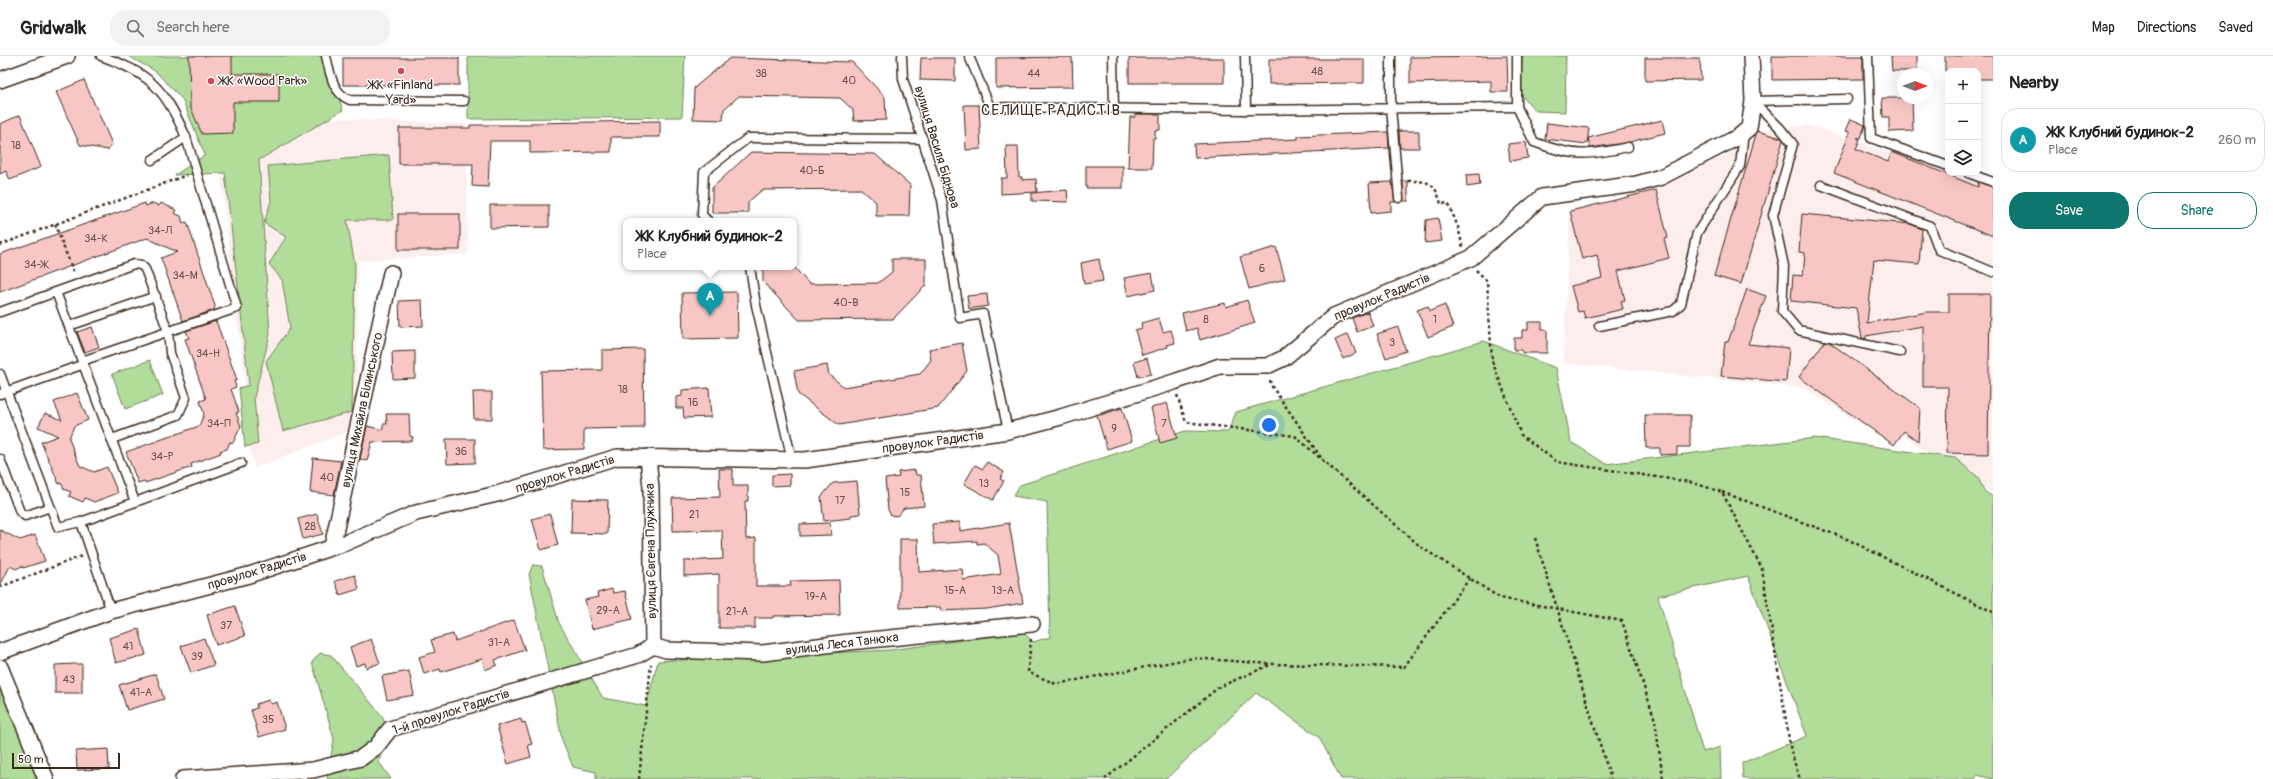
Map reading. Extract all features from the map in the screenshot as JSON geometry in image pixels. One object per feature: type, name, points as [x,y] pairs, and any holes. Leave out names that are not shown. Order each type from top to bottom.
[{"type":"street","points":[[0,80],[67,56]]},
{"type":"street","points":[[1744,132],[1749,128],[1753,101],[1751,56]]},
{"type":"street","name":"провулок Радистів","points":[[0,652],[111,611],[249,575],[332,547],[416,513],[497,494],[617,457],[805,460],[1008,430],[1061,417],[1220,366],[1267,366],[1284,358],[1334,316],[1466,261],[1482,250],[1542,197],[1637,184],[1661,177],[1738,137],[1744,132]]},
{"type":"street","name":"вулиця Михайла Білинського","points":[[332,547],[391,272]]},
{"type":"street","name":"вулиця Євгена Плужника","points":[[648,457],[651,488],[653,646]]},
{"type":"street","name":"вулиця Леся Танюка","points":[[653,646],[666,650],[763,653],[849,642],[1032,624]]},
{"type":"street","name":"1-й провулок Радистів","points":[[183,779],[313,770],[361,758],[376,748],[390,729],[638,655],[653,646]]},
{"type":"street","points":[[0,667],[46,779]]},
{"type":"lane","points":[[3,393],[168,331],[237,308],[186,137],[166,97],[148,78],[127,66],[101,56]]},
{"type":"lane","points":[[326,56],[334,86],[343,97],[350,100],[464,102]]},
{"type":"lane","name":"вулиця Василя Біднова","points":[[902,56],[904,79],[942,200],[960,318],[983,314],[1008,430]]},
{"type":"lane","points":[[970,56],[990,107],[1246,110],[1517,106]]},
{"type":"lane","points":[[1113,56],[1114,108]]},
{"type":"lane","points":[[1245,56],[1246,110]]},
{"type":"lane","points":[[1391,56],[1391,108],[1398,198]]},
{"type":"lane","points":[[1517,56],[1517,106],[1534,142],[1558,152],[1592,155],[1628,147]]},
{"type":"lane","points":[[1868,56],[1871,138],[1945,165]]},
{"type":"lane","points":[[1753,101],[1847,99]]},
{"type":"lane","points":[[1753,101],[1780,128],[1793,144],[1773,215],[1784,266],[1782,311],[1798,330],[1900,352]]},
{"type":"lane","points":[[1599,326],[1673,311],[1681,304],[1697,233],[1740,166],[1744,132]]},
{"type":"lane","points":[[152,160],[186,137]]},
{"type":"lane","points":[[705,218],[702,215],[704,172],[748,138],[923,139]]},
{"type":"lane","points":[[1976,176],[1993,182]]},
{"type":"lane","points":[[1821,185],[1930,226],[1940,250],[1993,272]]},
{"type":"lane","points":[[0,312],[134,264],[141,265],[146,269],[168,331],[170,354],[186,398],[178,415],[112,439]]},
{"type":"lane","points":[[750,270],[756,305],[792,460]]},
{"type":"lane","points":[[56,292],[135,502]]},
{"type":"lane","points":[[69,326],[156,296]]},
{"type":"lane","points":[[0,374],[3,393],[58,527],[81,522],[240,463]]},
{"type":"lane","points":[[0,459],[20,512],[25,516],[50,507]]},
{"type":"lane","points":[[81,522],[111,611]]},
{"type":"path","points":[[0,245],[196,171]]},
{"type":"path","points":[[1397,181],[1426,181],[1437,189],[1441,204],[1448,203],[1458,227],[1466,261],[1487,280],[1492,361],[1520,436],[1557,462],[1690,482],[1722,492],[1847,539],[1993,612]]},
{"type":"path","points":[[55,224],[78,284]]},
{"type":"path","points":[[1267,366],[1271,385],[1325,463]]},
{"type":"path","points":[[1174,382],[1186,422],[1295,436],[1421,547],[1500,598],[1622,621],[1655,720],[1663,779]]},
{"type":"path","points":[[1722,492],[1762,569],[1792,752],[1800,779]]},
{"type":"path","points":[[1535,538],[1611,779]]},
{"type":"path","points":[[0,587],[91,553]]},
{"type":"path","points":[[1032,624],[1028,672],[1056,684],[1193,658],[1272,664],[1404,667],[1470,578]]},
{"type":"path","points":[[639,779],[653,646]]},
{"type":"path","points":[[1105,779],[1219,687],[1272,664]]},
{"type":"shaded area","points":[[325,118],[466,124],[468,254],[358,261],[356,428],[254,468],[238,387],[245,384],[221,179]]},
{"type":"shaded area","points":[[1808,125],[1945,171],[1945,176],[1960,176],[1993,187],[1993,494],[1979,484],[1947,469],[1904,435],[1894,445],[1804,388],[1563,363],[1570,211],[1656,190],[1728,154],[1756,131]]},
{"type":"green space","points":[[128,56],[324,56],[343,110],[259,160],[270,334],[254,397],[258,444],[245,447],[239,388],[249,385],[225,173],[175,175],[205,155],[182,99],[155,71]]},
{"type":"green space","points":[[468,56],[685,56],[682,117],[468,119]]},
{"type":"green space","points":[[1522,56],[1566,56],[1565,112],[1536,111],[1521,95]]},
{"type":"green space","points":[[389,155],[393,220],[347,220],[355,265],[352,412],[283,431],[266,361],[290,328],[282,280],[269,264],[286,237],[264,223],[271,201],[268,166]]},
{"type":"green space","points":[[1484,341],[1556,368],[1571,442],[1606,464],[1815,438],[1955,458],[1978,477],[1984,491],[1993,497],[1993,779],[1977,775],[1975,779],[1743,779],[1742,763],[1807,736],[1748,576],[1658,596],[1703,752],[1720,747],[1721,779],[1341,779],[1319,737],[1256,693],[1166,779],[596,779],[596,772],[573,767],[562,740],[529,574],[533,565],[542,566],[559,623],[603,698],[646,706],[658,661],[890,650],[1023,632],[1033,642],[1050,637],[1047,502],[1013,496],[1020,485],[1185,431],[1228,432],[1236,412]]},
{"type":"green space","points":[[150,360],[163,395],[125,409],[112,374]]},
{"type":"green space","points":[[320,653],[331,655],[383,717],[387,732],[379,762],[391,779],[327,779],[334,739],[312,662]]},
{"type":"green space","points":[[0,662],[48,779],[0,779]]},
{"type":"building","name":"ЖК «Wood Park»","points":[[189,56],[232,56],[232,74],[279,74],[279,102],[233,102],[233,133],[202,134],[190,106]]},
{"type":"building","points":[[1507,56],[1508,92],[1491,92],[1491,81],[1410,83],[1410,57]]},
{"type":"building","points":[[1772,56],[1863,56],[1863,79],[1772,80]]},
{"type":"building","points":[[1891,56],[1917,56],[1917,68],[1897,68],[1897,71],[1892,71]]},
{"type":"building","points":[[1945,56],[1993,56],[1993,79],[1981,79],[1981,68],[1945,68]]},
{"type":"building","points":[[1072,57],[1073,87],[996,88],[996,58]]},
{"type":"building","name":"ЖК «Finland Yard»","points":[[343,58],[459,58],[459,85],[343,85]]},
{"type":"building","points":[[730,58],[852,62],[885,97],[886,120],[854,121],[853,110],[840,98],[739,96],[724,109],[723,120],[693,119],[694,88]]},
{"type":"building","points":[[921,58],[955,58],[955,81],[920,80]]},
{"type":"building","points":[[1129,58],[1224,58],[1224,83],[1129,83]]},
{"type":"building","points":[[1645,58],[1700,58],[1701,80],[1645,81]]},
{"type":"building","points":[[1269,59],[1364,59],[1364,83],[1269,84]]},
{"type":"building","points":[[84,80],[112,144],[108,150],[80,145],[56,92]]},
{"type":"building","points":[[1882,98],[1897,98],[1897,104],[1912,104],[1913,131],[1889,132],[1889,117],[1883,117]]},
{"type":"building","points":[[964,105],[979,105],[981,149],[966,150]]},
{"type":"building","points":[[1135,114],[1160,114],[1160,130],[1155,130],[1155,138],[1153,138],[1152,168],[1128,168],[1130,117],[1135,117]]},
{"type":"building","points":[[20,115],[41,167],[10,180],[6,171],[0,174],[0,124]]},
{"type":"building","points":[[1851,119],[1865,125],[1861,138],[1857,138],[1860,139],[1856,149],[1888,162],[1892,152],[1945,174],[1945,176],[1951,176],[1978,187],[1978,182],[1993,187],[1993,236],[1834,173],[1850,132],[1846,131]]},
{"type":"building","points":[[1662,120],[1665,133],[1630,142],[1590,148],[1588,138]]},
{"type":"building","points":[[660,121],[660,137],[611,137],[611,152],[530,153],[530,141],[490,141],[488,187],[472,186],[473,164],[399,164],[399,128],[470,128],[470,125],[530,125],[530,123]]},
{"type":"building","points":[[1547,123],[1589,128],[1587,144],[1545,139]]},
{"type":"building","points":[[1399,131],[1419,131],[1419,148],[1400,148]]},
{"type":"building","points":[[1757,131],[1781,138],[1783,140],[1741,284],[1714,276]]},
{"type":"building","points":[[1388,132],[1389,148],[1195,158],[1194,144],[1298,139],[1298,136]]},
{"type":"building","points":[[1526,142],[1528,158],[1510,161],[1508,144]]},
{"type":"building","points":[[1006,146],[1018,146],[1019,177],[1022,177],[1022,180],[1036,179],[1037,192],[1001,194],[1001,178],[1007,178]]},
{"type":"building","points":[[751,152],[875,154],[910,185],[909,216],[876,216],[876,202],[861,189],[762,190],[748,202],[748,213],[712,213],[712,188]]},
{"type":"building","points":[[1086,166],[1123,166],[1123,188],[1086,188]]},
{"type":"building","points":[[1479,174],[1480,185],[1467,187],[1466,175]]},
{"type":"building","points":[[1403,181],[1408,181],[1408,201],[1403,201]]},
{"type":"building","points":[[1392,182],[1395,202],[1391,202],[1391,211],[1371,213],[1369,183]]},
{"type":"building","points":[[1067,190],[1068,202],[1032,201],[1032,193]]},
{"type":"building","points":[[1656,190],[1668,238],[1664,239],[1669,258],[1618,271],[1625,300],[1621,301],[1623,309],[1585,318],[1583,311],[1578,312],[1571,286],[1602,278],[1597,255],[1582,259],[1570,211]]},
{"type":"building","points":[[145,203],[146,206],[153,203],[159,206],[161,203],[176,210],[174,213],[181,216],[183,223],[187,222],[215,306],[214,310],[183,321],[161,258],[177,252],[147,238],[0,292],[0,254]]},
{"type":"building","points":[[490,205],[549,205],[549,227],[490,228]]},
{"type":"building","points":[[398,214],[460,214],[460,250],[398,250]]},
{"type":"building","points":[[1802,214],[1910,224],[1922,229],[1919,264],[1874,260],[1867,323],[1927,312],[1949,312],[1949,294],[1990,294],[1988,454],[1947,453],[1948,387],[1923,387],[1923,326],[1866,336],[1866,339],[1862,338],[1856,308],[1791,301],[1793,275],[1803,276],[1805,253],[1799,252]]},
{"type":"building","points":[[1438,218],[1442,241],[1425,243],[1426,220]]},
{"type":"building","points":[[1276,247],[1285,279],[1249,289],[1240,257]]},
{"type":"building","points":[[892,259],[926,259],[926,285],[893,319],[799,320],[763,282],[763,270],[797,270],[809,284],[878,283],[892,272]]},
{"type":"building","points":[[1099,259],[1103,281],[1084,284],[1081,263]]},
{"type":"building","points":[[1152,273],[1155,290],[1128,296],[1124,278]]},
{"type":"building","points":[[1747,289],[1766,296],[1748,344],[1789,348],[1786,382],[1721,376],[1725,342],[1728,342]]},
{"type":"building","points":[[737,292],[738,338],[683,339],[682,293]]},
{"type":"building","points":[[987,294],[988,306],[969,309],[967,296]]},
{"type":"building","points":[[422,300],[423,326],[400,327],[399,301]]},
{"type":"building","points":[[1247,300],[1255,323],[1200,340],[1197,328],[1186,331],[1182,313],[1225,303],[1226,307]]},
{"type":"building","points":[[1445,305],[1453,327],[1428,337],[1417,310],[1428,306],[1430,311]]},
{"type":"building","points":[[1368,312],[1373,326],[1357,332],[1352,318]]},
{"type":"building","points":[[1159,318],[1163,332],[1171,330],[1175,343],[1167,345],[1168,347],[1142,355],[1135,330],[1142,328],[1141,323]]},
{"type":"building","points":[[216,321],[237,380],[234,381],[236,387],[231,389],[239,412],[236,413],[241,426],[233,443],[230,442],[227,449],[220,451],[221,453],[191,464],[192,467],[145,483],[144,481],[138,483],[126,452],[199,426],[204,414],[200,401],[206,399],[185,339],[189,338],[186,331]]},
{"type":"building","points":[[1528,322],[1542,322],[1542,330],[1547,330],[1547,353],[1522,353],[1522,350],[1514,350],[1514,338],[1522,338],[1522,330],[1528,330]]},
{"type":"building","points":[[92,327],[99,347],[85,352],[77,332]]},
{"type":"building","points":[[1398,327],[1406,351],[1386,358],[1377,334]]},
{"type":"building","points":[[1348,334],[1356,353],[1343,359],[1335,340]]},
{"type":"building","points":[[1825,341],[1829,342],[1920,408],[1918,441],[1904,431],[1894,445],[1799,377]]},
{"type":"building","points":[[962,343],[967,371],[938,408],[839,425],[798,394],[794,371],[827,365],[829,375],[844,387],[920,374],[931,360],[929,349]]},
{"type":"building","points":[[643,349],[644,428],[584,429],[584,449],[543,450],[541,371],[602,370],[602,350]]},
{"type":"building","points":[[415,351],[415,378],[393,379],[392,352]]},
{"type":"building","points":[[1147,358],[1151,374],[1138,377],[1134,362]]},
{"type":"building","points":[[709,388],[711,417],[684,418],[683,408],[676,408],[676,397],[682,396],[682,390]]},
{"type":"building","points":[[473,392],[492,392],[492,419],[474,419]]},
{"type":"building","points":[[77,393],[88,420],[74,426],[69,438],[74,452],[80,466],[94,472],[107,467],[118,493],[94,502],[85,498],[83,502],[69,496],[71,492],[64,489],[61,483],[59,484],[41,442],[58,436],[38,427],[45,413],[62,420],[54,402]]},
{"type":"building","points":[[1167,403],[1177,438],[1160,443],[1151,408]]},
{"type":"building","points":[[1122,408],[1132,441],[1107,449],[1097,416]]},
{"type":"building","points":[[386,414],[409,414],[410,436],[413,437],[412,441],[372,442],[367,461],[360,459],[367,426],[383,430],[383,424],[387,424]]},
{"type":"building","points":[[1645,415],[1690,415],[1690,447],[1677,447],[1677,454],[1660,455],[1660,448],[1646,448]]},
{"type":"building","points":[[446,439],[475,439],[475,463],[447,464]]},
{"type":"building","points":[[313,458],[341,461],[334,495],[310,492]]},
{"type":"building","points":[[987,462],[1004,472],[1000,479],[1004,481],[993,500],[964,484],[975,465],[983,469]]},
{"type":"building","points":[[719,469],[733,469],[733,486],[748,486],[748,501],[745,501],[746,539],[756,538],[756,586],[791,586],[790,581],[839,580],[840,615],[773,616],[773,618],[755,618],[755,628],[719,628],[719,574],[684,576],[684,561],[723,559],[722,530],[673,531],[672,498],[720,497]]},
{"type":"building","points":[[915,470],[916,475],[921,475],[924,506],[904,508],[897,516],[891,515],[888,510],[885,479],[899,477],[898,472]]},
{"type":"building","points":[[790,474],[790,485],[772,486],[772,475]]},
{"type":"building","points":[[857,481],[860,514],[851,515],[851,518],[824,521],[821,497],[833,483]]},
{"type":"building","points":[[572,499],[608,500],[607,534],[571,533]]},
{"type":"building","points":[[317,514],[323,534],[303,539],[298,519]]},
{"type":"building","points":[[550,514],[558,545],[541,550],[532,519]]},
{"type":"building","points":[[960,522],[960,531],[1009,523],[1023,603],[987,609],[941,611],[940,607],[900,608],[900,539],[918,539],[919,572],[962,569],[963,580],[1001,574],[998,555],[984,543],[977,544],[977,541],[934,544],[932,524]]},
{"type":"building","points":[[830,523],[831,535],[800,536],[800,524]]},
{"type":"building","points":[[0,530],[20,540],[35,535],[45,561],[23,568],[22,566],[16,569],[10,566],[0,586]]},
{"type":"building","points":[[355,575],[359,589],[340,595],[335,581]]},
{"type":"building","points":[[612,589],[613,593],[625,591],[632,619],[592,629],[585,600],[598,597],[597,593]]},
{"type":"building","points":[[235,606],[245,636],[216,645],[207,615]]},
{"type":"building","points":[[514,620],[525,650],[495,660],[497,665],[485,670],[482,659],[441,672],[440,669],[424,674],[419,657],[435,652],[431,640],[453,634],[455,641]]},
{"type":"building","points":[[139,629],[146,655],[116,663],[109,638]]},
{"type":"building","points":[[204,638],[214,665],[191,673],[181,646]]},
{"type":"building","points":[[371,639],[380,663],[366,668],[365,663],[356,666],[350,647]]},
{"type":"building","points":[[82,664],[82,693],[55,693],[55,665]]},
{"type":"building","points":[[409,671],[414,695],[387,700],[382,676]]},
{"type":"building","points":[[156,674],[164,699],[127,710],[119,685]]},
{"type":"building","points":[[269,700],[271,704],[277,702],[285,729],[259,737],[251,710],[257,708],[256,704]]},
{"type":"building","points":[[521,719],[522,723],[525,722],[532,744],[528,745],[531,757],[508,764],[497,726]]},
{"type":"building","points":[[108,749],[109,769],[77,770],[76,751]]},
{"type":"place","name":"ЖК «Finland Yard»","points":[[401,71]]},
{"type":"place","name":"ЖК «Wood Park»","points":[[211,81]]},
{"type":"place","name":"ЖК Клубний будинок-2","points":[[710,316]]},
{"type":"district","name":"СЕЛИЩЕ РАДИСТІВ","points":[[1051,110]]}]
